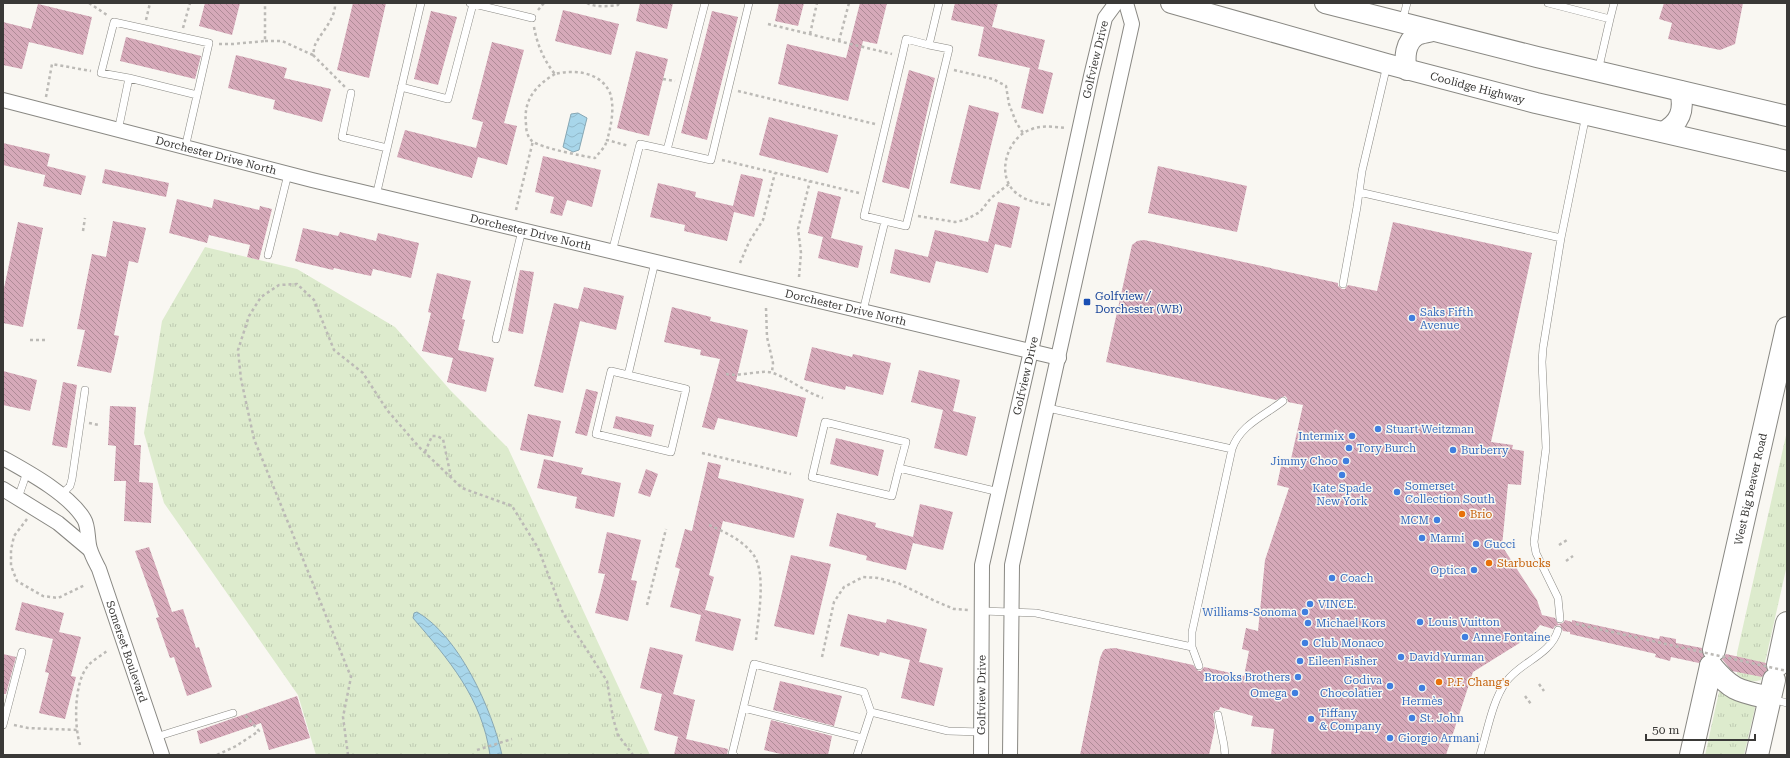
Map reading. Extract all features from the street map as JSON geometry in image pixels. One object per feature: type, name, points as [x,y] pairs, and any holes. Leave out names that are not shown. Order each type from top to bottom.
[{"type":"main road","name":"Coolidge Highway","points":[[1171,3],[1407,70],[1787,161]]},
{"type":"main road","points":[[1325,3],[1598,72],[1787,116]]},
{"type":"main road","points":[[1407,70],[1405,53],[1411,40],[1417,35],[1432,31]]},
{"type":"main road","points":[[1663,132],[1678,120],[1682,110],[1680,91]]},
{"type":"main road","name":"West Big Beaver Road","points":[[1691,755],[1787,328]]},
{"type":"main road","points":[[1757,755],[1781,672],[1787,623]]},
{"type":"main road","points":[[1712,658],[1728,685],[1740,691],[1781,672]]},
{"type":"street","name":"Golfview Drive","points":[[981,755],[975,611],[982,565],[1031,351],[1091,76],[1105,18],[1116,3]]},
{"type":"street","points":[[1010,755],[1010,611],[1012,565],[1132,24],[1126,3]]},
{"type":"street","name":"Dorchester Drive North","points":[[3,100],[118,131],[376,196],[1059,358]]},
{"type":"street","name":"Somerset Boulevard","points":[[3,458],[61,495],[74,506],[85,520],[89,549],[99,569],[162,755]]},
{"type":"street","name":"Somerset Boulevard","points":[[3,489],[58,524],[89,549]]},
{"type":"lane","points":[[376,196],[421,3]]},
{"type":"lane","points":[[401,87],[448,99],[471,3],[532,18]]},
{"type":"lane","points":[[667,150],[705,3]]},
{"type":"lane","points":[[612,252],[640,144],[711,160],[749,3]]},
{"type":"lane","points":[[930,45],[939,3]]},
{"type":"lane","points":[[1402,23],[1407,3]]},
{"type":"lane","points":[[1548,3],[1610,19]]},
{"type":"lane","points":[[1598,72],[1614,3]]},
{"type":"lane","points":[[185,148],[209,43],[114,22],[102,73],[129,78],[197,95]]},
{"type":"lane","points":[[906,39],[930,45],[950,49],[906,226],[864,216],[906,39]]},
{"type":"lane","points":[[1343,284],[1362,172],[1387,64]]},
{"type":"lane","points":[[118,131],[129,78]]},
{"type":"lane","points":[[351,94],[342,137],[387,148]]},
{"type":"lane","points":[[1560,619],[1558,598],[1536,553],[1534,542],[1546,448],[1542,362],[1561,238],[1586,114]]},
{"type":"lane","points":[[268,254],[288,174]]},
{"type":"lane","points":[[1359,192],[1561,238]]},
{"type":"lane","points":[[863,311],[885,221]]},
{"type":"lane","points":[[496,339],[522,230]]},
{"type":"lane","points":[[628,375],[655,262]]},
{"type":"lane","points":[[611,371],[628,375],[686,389],[671,452],[596,434],[611,371]]},
{"type":"lane","points":[[61,495],[70,486],[72,479],[85,390]]},
{"type":"lane","points":[[1199,666],[1192,647],[1192,627],[1232,449],[1240,433],[1252,422],[1283,401]]},
{"type":"lane","points":[[1048,408],[1232,449]]},
{"type":"lane","points":[[825,422],[906,442],[899,468],[892,496],[812,477],[825,422]]},
{"type":"lane","points":[[899,468],[999,492]]},
{"type":"lane","points":[[18,498],[27,472]]},
{"type":"lane","points":[[975,611],[1036,613],[1192,647]]},
{"type":"lane","points":[[1480,755],[1502,688],[1516,670],[1551,643],[1558,630]]},
{"type":"lane","points":[[3,724],[22,652]]},
{"type":"lane","points":[[734,755],[732,754],[754,664],[864,692],[871,712],[857,755]]},
{"type":"lane","points":[[744,708],[862,738]]},
{"type":"lane","points":[[871,712],[948,731],[981,732]]},
{"type":"lane","points":[[156,737],[233,713]]},
{"type":"lane","points":[[1218,715],[1225,755]]},
{"type":"path","points":[[89,3],[114,22]]},
{"type":"path","points":[[144,29],[150,3]]},
{"type":"path","points":[[181,37],[190,3]]},
{"type":"path","points":[[264,41],[265,3]]},
{"type":"path","points":[[313,55],[316,44],[331,19],[335,9],[335,3]]},
{"type":"path","points":[[587,3],[606,6],[618,5],[619,3]]},
{"type":"path","points":[[810,34],[817,3]]},
{"type":"path","points":[[839,41],[848,3]]},
{"type":"path","points":[[532,18],[536,39],[547,64],[555,74]]},
{"type":"path","points":[[768,24],[882,51]]},
{"type":"path","points":[[209,43],[233,44],[282,41],[313,55],[351,94]]},
{"type":"path","points":[[46,97],[52,64],[102,73]]},
{"type":"path","points":[[565,72],[583,73],[593,76],[610,94],[611,106],[607,140],[605,146],[595,158],[547,147],[533,141],[528,136],[525,120],[526,107],[530,96],[543,82],[555,74],[565,72]]},
{"type":"path","points":[[966,73],[993,79],[1006,86],[1009,104],[1016,122],[1023,133]]},
{"type":"path","points":[[663,79],[675,81]]},
{"type":"path","points":[[749,94],[866,122]]},
{"type":"path","points":[[1050,205],[1033,202],[1014,192],[1009,184],[1006,158],[1008,151],[1023,133],[1031,129],[1040,127],[1066,128]]},
{"type":"path","points":[[607,140],[617,142]]},
{"type":"path","points":[[516,210],[533,141]]},
{"type":"path","points":[[732,162],[849,191]]},
{"type":"path","points":[[740,263],[748,242],[763,220],[775,173]]},
{"type":"path","points":[[799,277],[801,254],[798,229],[810,181]]},
{"type":"path","points":[[931,218],[955,222],[972,218],[980,212],[991,198],[1009,184]]},
{"type":"path","points":[[83,231],[85,218]]},
{"type":"path","points":[[348,755],[343,717],[351,677],[254,439],[241,379],[238,350],[249,316],[262,297],[279,285],[297,284],[314,300],[334,350],[363,374],[387,410],[425,452],[462,488],[512,506],[538,548],[564,613],[607,681],[613,718],[618,735],[633,755]]},
{"type":"path","points":[[766,308],[767,337],[773,363],[772,372]]},
{"type":"path","points":[[30,340],[48,340]]},
{"type":"path","points":[[726,374],[733,376],[772,372],[811,394],[823,398]]},
{"type":"path","points":[[425,452],[432,436],[437,436],[442,439],[451,477]]},
{"type":"path","points":[[702,453],[791,474]]},
{"type":"path","points":[[28,519],[14,536],[11,550],[11,566],[17,581],[43,596],[58,598],[85,585]]},
{"type":"path","points":[[709,525],[726,532],[741,542],[754,555],[760,574],[761,597],[756,640]]},
{"type":"path","points":[[647,605],[666,529]]},
{"type":"path","points":[[1559,545],[1567,540]]},
{"type":"path","points":[[1566,561],[1573,556]]},
{"type":"path","points":[[822,657],[834,602],[844,587],[863,578],[878,578],[898,582],[935,602],[954,608],[975,611]]},
{"type":"path","points":[[1576,624],[1781,672]]},
{"type":"path","points":[[80,745],[77,730],[77,701],[80,681],[87,667],[107,651]]},
{"type":"path","points":[[1539,684],[1544,691]]},
{"type":"path","points":[[1525,696],[1531,704]]},
{"type":"path","points":[[217,755],[236,746],[259,731],[241,711],[233,713]]},
{"type":"path","points":[[3,724],[28,728],[77,730]]},
{"type":"path","points":[[477,750],[512,739]]},
{"type":"green space","points":[[205,247],[297,269],[395,327],[451,391],[508,448],[650,755],[316,755],[298,695],[164,503],[144,433],[162,321]]},
{"type":"green space","points":[[1787,431],[1787,565],[1761,680],[1751,681],[1745,680],[1737,674],[1737,653]]},
{"type":"green space","points":[[1723,690],[1734,700],[1754,704],[1755,708],[1744,755],[1705,755],[1719,692]]},
{"type":"water","points":[[578,113],[587,118],[579,150],[573,152],[563,147],[571,114]]},
{"type":"water","points":[[417,612],[432,623],[447,638],[472,675],[490,717],[502,755],[490,755],[486,734],[480,715],[472,698],[451,665],[413,618],[414,613]]},
{"type":"building","points":[[205,3],[240,3],[232,35],[199,26]]},
{"type":"building","points":[[353,3],[386,3],[369,78],[337,70]]},
{"type":"building","points":[[640,3],[673,3],[667,29],[636,21]]},
{"type":"building","points":[[779,3],[804,3],[798,26],[775,21]]},
{"type":"building","points":[[860,3],[887,3],[877,44],[863,41],[848,101],[778,84],[787,44],[846,58]]},
{"type":"building","points":[[955,3],[998,3],[992,27],[1045,40],[1038,69],[1053,73],[1043,114],[1021,108],[1030,68],[978,56],[984,27],[951,20]]},
{"type":"building","points":[[1664,3],[1743,3],[1735,44],[1720,50],[1668,39],[1672,23],[1659,19]]},
{"type":"building","points":[[38,4],[92,17],[83,55],[29,42],[22,69],[3,65],[3,22],[31,29]]},
{"type":"building","points":[[563,10],[619,24],[611,55],[555,41]]},
{"type":"building","points":[[431,11],[457,17],[438,85],[414,79]]},
{"type":"building","points":[[712,11],[738,17],[707,140],[681,133]]},
{"type":"building","points":[[126,37],[201,56],[195,79],[120,61]]},
{"type":"building","points":[[492,42],[524,50],[504,123],[517,126],[507,165],[478,157],[472,178],[397,157],[405,130],[476,148],[483,122],[472,119]]},
{"type":"building","points":[[636,51],[668,59],[649,136],[617,128]]},
{"type":"building","points":[[236,55],[287,68],[284,78],[331,89],[322,122],[273,109],[275,100],[228,88]]},
{"type":"building","points":[[909,70],[935,78],[909,189],[882,182]]},
{"type":"building","points":[[969,105],[999,113],[980,190],[950,183]]},
{"type":"building","points":[[769,117],[838,135],[828,173],[759,155]]},
{"type":"building","points":[[3,143],[50,154],[45,175],[3,165]]},
{"type":"building","points":[[543,156],[601,170],[592,207],[567,200],[562,216],[550,213],[554,197],[535,192]]},
{"type":"building","points":[[47,166],[86,176],[81,195],[43,186]]},
{"type":"building","points":[[1158,166],[1247,186],[1237,232],[1148,213]]},
{"type":"building","points":[[105,169],[169,183],[166,197],[102,183]]},
{"type":"building","points":[[741,174],[763,179],[754,217],[734,212],[727,241],[684,231],[685,225],[650,217],[658,183],[696,192],[695,197],[733,206]]},
{"type":"building","points":[[818,191],[841,197],[831,238],[863,246],[858,268],[818,258],[823,237],[808,233]]},
{"type":"building","points":[[177,199],[212,208],[214,199],[259,210],[260,206],[272,209],[259,260],[247,257],[250,245],[209,235],[207,243],[169,233]]},
{"type":"building","points":[[998,202],[1020,207],[1011,248],[995,244],[988,273],[936,261],[930,283],[890,273],[895,249],[928,257],[935,230],[988,242]]},
{"type":"building","points":[[113,221],[146,228],[138,263],[129,261],[114,335],[119,336],[111,373],[77,366],[85,330],[77,329],[92,254],[106,257]]},
{"type":"building","points":[[18,222],[43,228],[23,327],[3,323],[3,293]]},
{"type":"building","name":"Somerset Collection South","points":[[1393,222],[1532,253],[1491,442],[1513,445],[1512,449],[1524,451],[1521,485],[1508,484],[1502,546],[1537,600],[1542,615],[1555,618],[1558,624],[1563,623],[1565,620],[1572,622],[1572,620],[1659,639],[1660,636],[1676,639],[1676,643],[1702,648],[1704,656],[1699,663],[1671,657],[1670,661],[1655,657],[1656,654],[1570,634],[1570,632],[1563,631],[1560,625],[1555,626],[1553,629],[1540,625],[1531,636],[1473,672],[1446,755],[1271,755],[1274,729],[1251,726],[1253,716],[1220,707],[1219,710],[1215,711],[1213,714],[1215,727],[1209,755],[1080,755],[1100,658],[1105,649],[1115,648],[1193,665],[1198,671],[1201,671],[1204,667],[1244,676],[1249,651],[1242,649],[1246,628],[1258,631],[1265,560],[1289,488],[1277,485],[1281,466],[1289,468],[1303,405],[1288,402],[1285,396],[1276,400],[1106,362],[1132,245],[1137,241],[1144,240],[1338,283],[1338,286],[1342,289],[1345,289],[1348,285],[1377,291]]},
{"type":"building","points":[[303,228],[338,236],[340,232],[376,241],[378,233],[419,243],[411,278],[373,269],[371,276],[334,268],[333,270],[295,261]]},
{"type":"building","points":[[520,270],[534,272],[523,334],[508,331]]},
{"type":"building","points":[[437,273],[471,281],[462,319],[465,320],[458,350],[494,358],[486,392],[447,382],[453,358],[422,351],[431,313],[428,312]]},
{"type":"building","points":[[584,287],[624,296],[616,330],[580,321],[563,393],[534,386],[554,303],[578,309]]},
{"type":"building","points":[[672,307],[711,317],[710,321],[748,330],[736,381],[806,398],[797,437],[718,418],[714,430],[702,427],[720,359],[700,355],[701,350],[664,342]]},
{"type":"building","points":[[812,347],[852,357],[853,354],[891,363],[883,395],[846,386],[845,390],[804,380]]},
{"type":"building","points":[[919,370],[960,380],[953,411],[976,417],[967,456],[934,448],[943,410],[911,402]]},
{"type":"building","points":[[3,371],[37,380],[30,411],[3,405]]},
{"type":"building","points":[[63,382],[77,385],[67,448],[52,445]]},
{"type":"building","points":[[586,389],[598,392],[587,436],[575,433]]},
{"type":"building","points":[[110,406],[136,407],[134,445],[141,445],[139,482],[153,483],[151,523],[124,521],[126,481],[114,481],[116,446],[108,445]]},
{"type":"building","points":[[528,414],[561,421],[553,457],[520,450]]},
{"type":"building","points":[[616,416],[654,425],[651,437],[613,428]]},
{"type":"building","points":[[836,438],[884,450],[878,476],[830,464]]},
{"type":"building","points":[[544,459],[583,468],[581,474],[621,483],[614,517],[575,508],[577,497],[537,488]]},
{"type":"building","points":[[708,462],[721,465],[718,478],[804,499],[794,538],[723,521],[709,575],[714,577],[705,610],[741,619],[733,651],[695,641],[701,615],[670,607],[680,569],[675,567],[685,529],[692,531]]},
{"type":"building","points":[[646,469],[658,474],[650,497],[638,493]]},
{"type":"building","points":[[920,504],[953,512],[943,550],[913,543],[906,570],[866,560],[867,556],[829,546],[837,513],[876,523],[875,527],[913,537]]},
{"type":"building","points":[[607,532],[641,540],[631,580],[637,581],[628,621],[595,613],[605,574],[598,573]]},
{"type":"building","points":[[149,547],[172,612],[183,609],[196,648],[199,647],[212,687],[187,696],[174,657],[170,658],[156,618],[159,617],[135,551]]},
{"type":"building","points":[[791,555],[831,564],[814,635],[774,626]]},
{"type":"building","points":[[22,602],[64,613],[59,632],[81,637],[71,676],[76,677],[65,719],[39,713],[49,673],[45,672],[53,639],[15,630]]},
{"type":"building","points":[[848,614],[886,623],[887,619],[927,629],[919,662],[943,668],[934,706],[901,698],[910,660],[880,652],[879,656],[840,646]]},
{"type":"building","points":[[650,647],[683,655],[673,694],[695,700],[686,739],[654,730],[662,694],[640,688]]},
{"type":"building","points":[[3,654],[16,657],[6,694],[3,694]]},
{"type":"building","points":[[1726,654],[1766,663],[1767,670],[1762,677],[1732,671],[1722,659]]},
{"type":"building","points":[[780,681],[842,696],[834,726],[773,710]]},
{"type":"building","points":[[297,696],[310,738],[269,750],[261,723],[200,744],[197,731]]},
{"type":"building","points":[[771,720],[832,736],[828,755],[785,755],[764,750]]},
{"type":"building","points":[[678,737],[728,749],[727,755],[674,755]]},
{"type":"place","name":"Golfview / Dorchester (WB)","points":[[1087,302]]},
{"type":"place","name":"Saks Fifth Avenue","points":[[1412,318]]},
{"type":"place","name":"Stuart Weitzman","points":[[1378,429]]},
{"type":"place","name":"Intermix","points":[[1352,436]]},
{"type":"place","name":"Tory Burch","points":[[1349,448]]},
{"type":"place","name":"Burberry","points":[[1453,450]]},
{"type":"place","name":"Jimmy Choo","points":[[1346,461]]},
{"type":"place","name":"Kate Spade New York","points":[[1342,475]]},
{"type":"place","name":"Somerset Collection South","points":[[1397,492]]},
{"type":"place","name":"Brio","points":[[1462,514]]},
{"type":"place","name":"MCM","points":[[1437,520]]},
{"type":"place","name":"Marmi","points":[[1422,538]]},
{"type":"place","name":"Gucci","points":[[1476,544]]},
{"type":"place","name":"Starbucks","points":[[1489,563]]},
{"type":"place","name":"Optica","points":[[1474,570]]},
{"type":"place","name":"Coach","points":[[1332,578]]},
{"type":"place","name":"VINCE.","points":[[1310,604]]},
{"type":"place","name":"Williams-Sonoma","points":[[1305,612]]},
{"type":"place","name":"Louis Vuitton","points":[[1420,622]]},
{"type":"place","name":"Michael Kors","points":[[1308,623]]},
{"type":"place","name":"Anne Fontaine","points":[[1465,637]]},
{"type":"place","name":"Club Monaco","points":[[1305,643]]},
{"type":"place","name":"David Yurman","points":[[1401,657]]},
{"type":"place","name":"Eileen Fisher","points":[[1300,661]]},
{"type":"place","name":"Brooks Brothers","points":[[1298,677]]},
{"type":"place","name":"P.F. Chang's","points":[[1439,682]]},
{"type":"place","name":"Godiva Chocolatier","points":[[1390,686]]},
{"type":"place","name":"Hermès","points":[[1422,688]]},
{"type":"place","name":"Omega","points":[[1295,693]]},
{"type":"place","name":"St. John","points":[[1412,718]]},
{"type":"place","name":"Tiffany & Company","points":[[1311,719]]},
{"type":"place","name":"Giorgio Armani","points":[[1390,738]]}]
